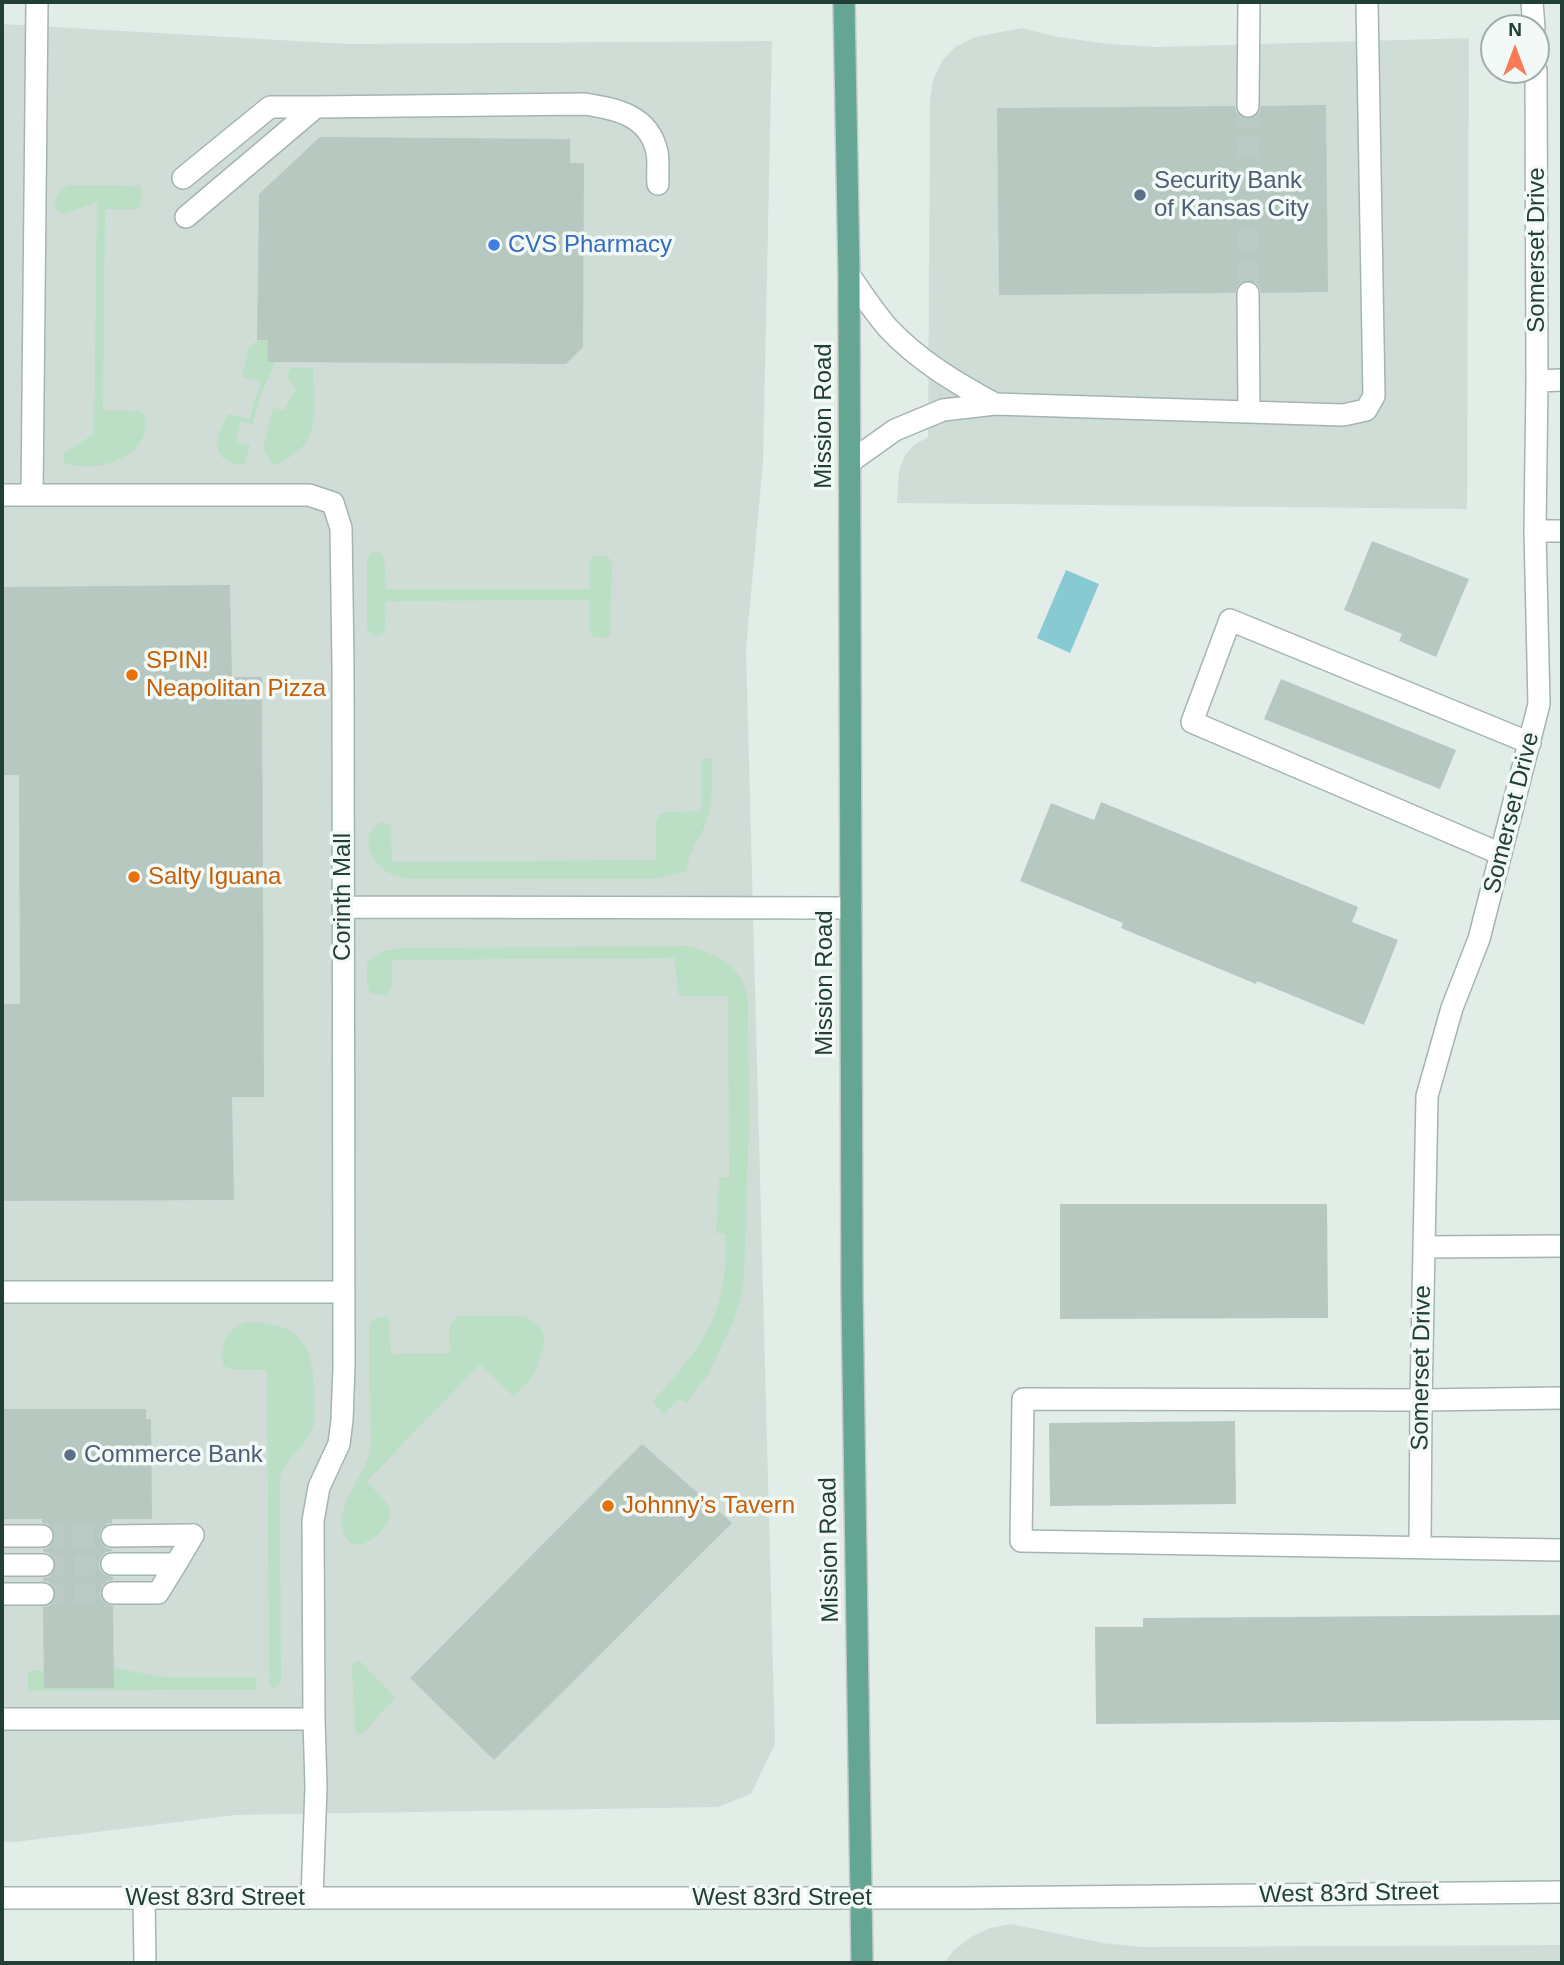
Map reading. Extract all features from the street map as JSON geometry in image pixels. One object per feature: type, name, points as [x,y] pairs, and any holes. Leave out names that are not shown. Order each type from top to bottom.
[{"type":"main road","name":"Mission Road","points":[[844,2],[849,275],[852,1279],[862,1963]]},
{"type":"street","points":[[2,495],[32,495],[37,2]]},
{"type":"street","points":[[1248,106],[1249,2]]},
{"type":"street","points":[[850,463],[895,430],[943,411],[995,404],[1343,415],[1366,410],[1374,396],[1367,2]]},
{"type":"street","name":"Somerset Drive","points":[[1420,1547],[1427,1096],[1452,1008],[1479,939],[1539,704],[1535,531],[1536,84]]},
{"type":"street","points":[[183,178],[270,107],[585,104],[615,108],[635,118],[649,132],[657,151],[658,184]]},
{"type":"street","points":[[186,217],[316,107]]},
{"type":"street","points":[[849,275],[887,327],[915,354],[948,378],[995,404]]},
{"type":"street","points":[[1248,293],[1249,412]]},
{"type":"street","points":[[1537,381],[1562,380]]},
{"type":"street","name":"Corinth Mall","points":[[32,495],[310,495],[333,503],[341,528],[344,1292],[342,1420],[339,1444],[319,1487],[313,1521],[316,1787],[312,1898]]},
{"type":"street","points":[[1535,531],[1562,531]]},
{"type":"street","points":[[1502,854],[1192,722],[1230,620],[1530,743]]},
{"type":"street","points":[[343,907],[851,908]]},
{"type":"street","points":[[1424,1247],[1562,1246]]},
{"type":"street","points":[[2,1292],[344,1292]]},
{"type":"street","points":[[1562,1398],[1023,1399],[1021,1541],[1562,1550]]},
{"type":"street","points":[[113,1536],[193,1535],[158,1593],[113,1593]]},
{"type":"street","points":[[2,1536],[42,1536]]},
{"type":"street","points":[[113,1564],[176,1564]]},
{"type":"street","points":[[2,1565],[43,1565]]},
{"type":"street","points":[[2,1594],[43,1594]]},
{"type":"street","points":[[2,1719],[314,1719]]},
{"type":"street","name":"West 83rd Street","points":[[2,1898],[862,1898],[1562,1892]]},
{"type":"street","points":[[144,1898],[145,1963]]},
{"type":"shaded area","points":[[2,24],[349,44],[772,41],[763,462],[746,648],[775,1744],[751,1794],[718,1807],[235,1815],[2,1842]]},
{"type":"shaded area","points":[[1022,28],[1058,37],[1156,47],[1469,38],[1467,509],[897,503],[899,471],[905,455],[914,445],[928,437],[930,101],[933,80],[942,61],[955,47],[975,37]]},
{"type":"shaded area","points":[[1011,1924],[1103,1943],[1142,1947],[1562,1945],[1562,1963],[944,1963],[953,1951],[971,1937],[990,1928]]},
{"type":"green space","points":[[69,185],[139,186],[142,189],[139,208],[105,209],[103,410],[140,411],[145,415],[145,430],[132,452],[106,464],[91,466],[64,463],[64,453],[94,434],[97,202],[65,214],[58,212],[54,207],[57,196]]},
{"type":"green space","points":[[257,340],[268,340],[267,361],[275,362],[259,399],[253,424],[240,422],[236,442],[250,445],[245,465],[225,459],[220,454],[218,440],[228,414],[250,419],[261,382],[242,377],[248,350]]},
{"type":"green space","points":[[290,368],[313,368],[312,427],[301,449],[273,465],[263,449],[273,408],[284,410],[296,389],[287,377]]},
{"type":"green space","points":[[375,551],[384,556],[386,589],[590,589],[590,561],[593,556],[606,556],[612,565],[610,636],[593,637],[590,632],[590,600],[386,601],[385,630],[379,636],[374,635],[367,629],[367,559],[370,553]]},
{"type":"green space","points":[[701,759],[712,759],[711,804],[707,821],[691,853],[687,871],[654,879],[416,879],[387,871],[378,864],[370,851],[371,831],[382,822],[391,825],[392,862],[656,860],[656,821],[659,815],[665,812],[701,811]]},
{"type":"green space","points":[[688,946],[727,963],[740,978],[748,998],[749,1125],[744,1278],[733,1322],[708,1375],[686,1403],[679,1399],[664,1415],[653,1401],[684,1366],[701,1341],[715,1313],[723,1283],[726,1234],[716,1233],[719,1178],[729,1177],[728,996],[678,994],[675,958],[392,960],[392,984],[385,996],[370,993],[367,962],[381,952],[400,948]]},
{"type":"green space","points":[[385,1316],[389,1319],[391,1354],[450,1353],[450,1327],[459,1316],[523,1316],[541,1328],[544,1339],[532,1376],[513,1396],[480,1364],[367,1481],[388,1505],[390,1517],[380,1532],[365,1543],[357,1545],[345,1536],[343,1513],[346,1501],[364,1468],[371,1445],[369,1327],[375,1319]]},
{"type":"green space","points":[[247,1322],[266,1323],[293,1332],[302,1340],[308,1351],[314,1380],[313,1426],[308,1437],[285,1466],[280,1480],[281,1681],[273,1688],[269,1683],[267,1370],[231,1369],[224,1366],[222,1359],[223,1345],[229,1333]]},
{"type":"green space","points":[[355,1661],[360,1661],[395,1698],[364,1732],[358,1734],[355,1731],[352,1665]]},
{"type":"green space","points":[[114,1668],[164,1677],[257,1677],[256,1689],[28,1691],[28,1671],[44,1671],[45,1688],[114,1688]]},
{"type":"water","points":[[1066,570],[1099,584],[1070,653],[1037,638]]},
{"type":"building","points":[[1326,105],[1328,292],[1261,293],[1255,282],[1247,280],[1237,286],[1235,293],[999,295],[997,108],[1235,106],[1241,117],[1249,119],[1259,113],[1261,106]]},
{"type":"building","points":[[320,137],[570,139],[570,163],[584,163],[583,347],[566,364],[267,362],[268,340],[257,340],[259,194]]},
{"type":"building","points":[[1372,541],[1469,579],[1436,657],[1399,641],[1402,634],[1344,610]]},
{"type":"building","points":[[230,585],[232,677],[262,677],[264,1097],[232,1097],[234,1200],[2,1201],[2,1004],[20,1004],[19,775],[2,775],[2,587]]},
{"type":"building","points":[[1281,679],[1456,750],[1440,789],[1264,719]]},
{"type":"building","points":[[1101,802],[1358,907],[1352,922],[1398,940],[1364,1025],[1121,928],[1123,923],[1020,881],[1051,803],[1094,820]]},
{"type":"building","points":[[1060,1204],[1327,1204],[1328,1318],[1060,1319]]},
{"type":"building","points":[[2,1409],[146,1409],[146,1419],[151,1419],[152,1519],[112,1519],[112,1523],[106,1524],[99,1535],[101,1543],[112,1549],[101,1557],[99,1565],[105,1575],[113,1577],[113,1580],[102,1586],[100,1594],[106,1604],[113,1606],[114,1688],[44,1688],[43,1607],[54,1601],[56,1593],[54,1587],[43,1581],[43,1578],[54,1572],[56,1564],[54,1558],[43,1552],[43,1549],[53,1543],[55,1535],[48,1524],[42,1523],[42,1519],[2,1519]]},
{"type":"building","points":[[1235,1421],[1236,1504],[1050,1506],[1049,1423]]},
{"type":"building","points":[[642,1444],[732,1523],[494,1760],[410,1678]]},
{"type":"building","points":[[1562,1615],[1562,1720],[1096,1724],[1095,1627],[1143,1627],[1143,1618]]},
{"type":"tunnel","points":[[1248,106],[1248,293]]},
{"type":"tunnel","points":[[42,1536],[112,1536]]},
{"type":"tunnel","points":[[43,1565],[112,1564]]},
{"type":"tunnel","points":[[43,1594],[113,1593]]},
{"type":"place","name":"Security Bank of Kansas City","points":[[1140,195]]},
{"type":"place","name":"CVS Pharmacy","points":[[494,245]]},
{"type":"place","name":"SPIN! Neapolitan Pizza","points":[[132,675]]},
{"type":"place","name":"Salty Iguana","points":[[134,877]]},
{"type":"place","name":"Commerce Bank","points":[[70,1455]]},
{"type":"place","name":"Johnny’s Tavern","points":[[608,1506]]}]
